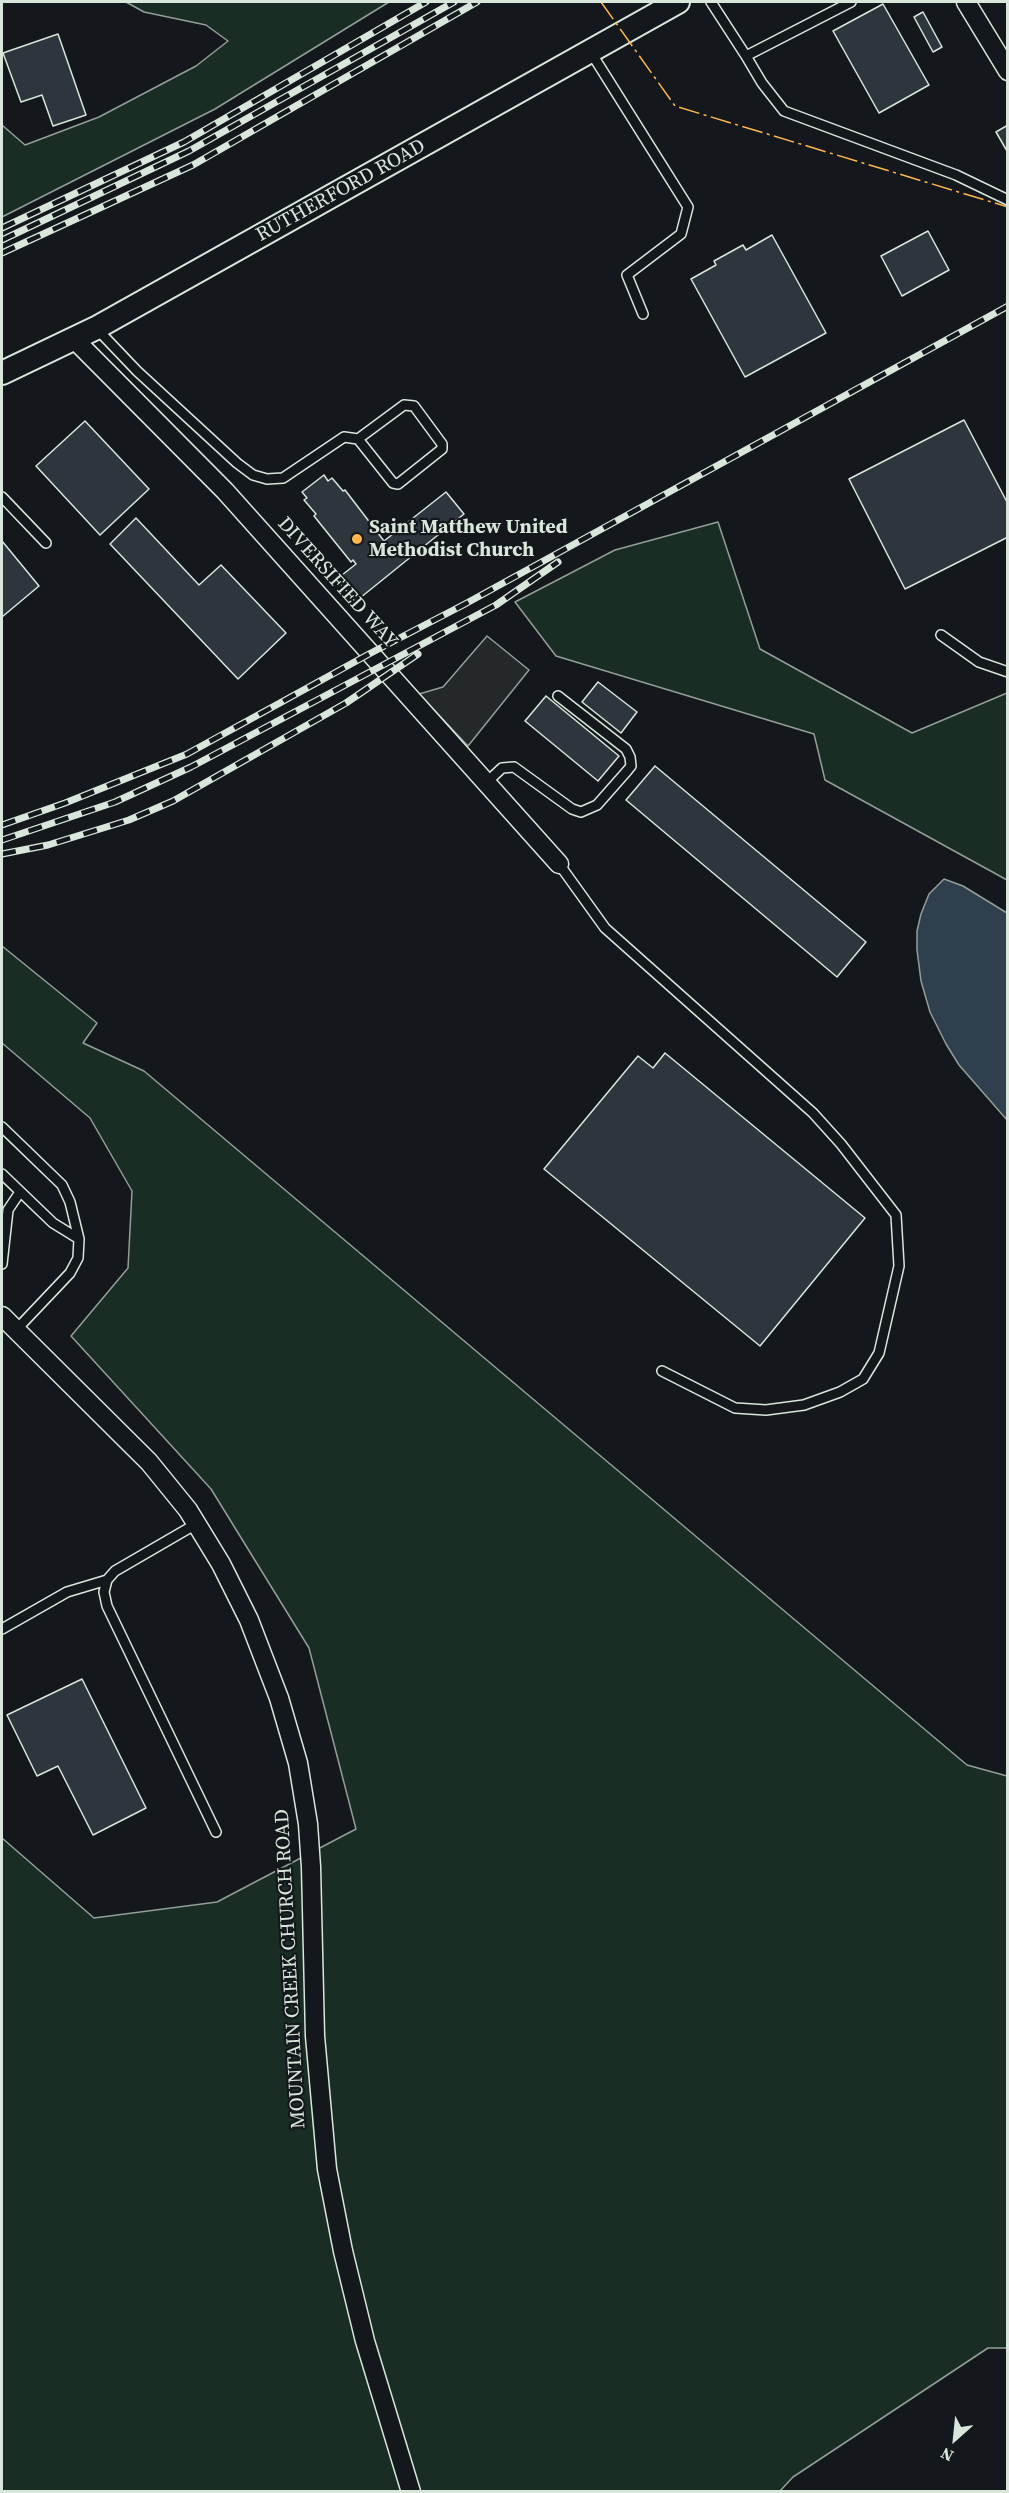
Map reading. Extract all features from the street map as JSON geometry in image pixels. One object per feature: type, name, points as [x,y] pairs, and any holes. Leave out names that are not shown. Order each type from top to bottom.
[{"type":"street","name":"RUTHERFORD ROAD","points":[[2,373],[96,328],[678,2]]},
{"type":"street","points":[[966,2],[1008,71]]},
{"type":"street","name":"DIVERSIFIED WAY","points":[[74,339],[225,491],[559,864]]},
{"type":"street","name":"MOUNTAIN CREEK CHURCH ROAD","points":[[2,1317],[149,1462],[196,1524],[221,1564],[249,1620],[279,1698],[298,1763],[308,1824],[315,2037],[327,2169],[364,2341],[411,2492]]},
{"type":"lane","points":[[711,2],[762,83],[784,111],[956,175],[1008,200]]},
{"type":"lane","points":[[746,56],[851,2]]},
{"type":"lane","points":[[590,51],[688,207],[681,234],[627,275],[643,314]]},
{"type":"lane","points":[[96,328],[136,370],[237,464],[252,475],[267,480],[283,478],[344,437],[358,439],[393,483],[398,484],[442,449],[441,440],[414,406],[409,405],[404,405],[358,439]]},
{"type":"lane","points":[[2,497],[46,543]]},
{"type":"lane","points":[[942,635],[979,662],[1008,672]]},
{"type":"lane","points":[[487,782],[502,768],[514,766],[572,809],[581,812],[597,805],[627,771],[630,758],[626,749],[558,696]]},
{"type":"lane","points":[[559,864],[605,928],[813,1113],[848,1153],[896,1215],[899,1266],[879,1353],[863,1379],[840,1392],[804,1405],[766,1410],[735,1408],[663,1371]]},
{"type":"lane","points":[[2,1126],[62,1185],[70,1202],[79,1239],[78,1258],[70,1273],[16,1330]]},
{"type":"lane","points":[[2,1174],[52,1222],[79,1239]]},
{"type":"lane","points":[[2,1264],[3,1233],[8,1210],[20,1192]]},
{"type":"lane","points":[[196,1524],[115,1571],[107,1580],[104,1592],[107,1606],[216,1832]]},
{"type":"lane","points":[[2,1629],[67,1592],[107,1580]]},
{"type":"green space","points":[[126,2],[389,2],[215,109],[2,217],[2,125],[25,145],[99,117],[196,66],[228,41],[206,25],[144,12]]},
{"type":"green space","points":[[718,522],[760,649],[912,733],[1007,693],[1007,880],[825,780],[814,734],[556,656],[515,602],[615,550]]},
{"type":"green space","points":[[2,946],[97,1023],[83,1043],[144,1071],[967,1765],[1007,1776],[1007,2348],[988,2348],[793,2477],[780,2491],[2,2491],[2,1838],[94,1918],[217,1902],[356,1829],[309,1648],[211,1489],[71,1336],[128,1268],[132,1191],[90,1118],[2,1043]]},
{"type":"shaded area","points":[[487,636],[529,670],[468,746],[419,694],[443,687]]},
{"type":"water","points":[[944,879],[963,886],[1007,913],[1007,1120],[959,1065],[946,1044],[930,1012],[921,981],[917,931],[929,894]]},
{"type":"building","points":[[883,4],[929,85],[879,113],[833,31]]},
{"type":"building","points":[[923,12],[942,47],[933,52],[914,17]]},
{"type":"building","points":[[58,34],[86,115],[53,126],[42,95],[21,102],[3,53]]},
{"type":"building","points":[[1008,125],[1008,150],[1007,151],[996,132]]},
{"type":"building","points":[[928,231],[949,270],[902,296],[881,256]]},
{"type":"building","points":[[772,235],[826,333],[745,377],[691,279],[716,265],[714,261],[743,245],[746,250]]},
{"type":"building","points":[[964,420],[1008,504],[1008,537],[905,589],[849,479]]},
{"type":"building","points":[[85,421],[149,489],[100,535],[36,466]]},
{"type":"building","name":"Saint Matthew United Methodist Church","points":[[324,475],[328,481],[332,478],[343,491],[345,490],[384,541],[446,492],[464,514],[355,602],[337,579],[356,564],[353,560],[351,562],[314,516],[316,514],[304,500],[307,498],[302,492]]},
{"type":"building","points":[[136,518],[199,585],[221,565],[286,633],[238,679],[110,544]]},
{"type":"building","points":[[2,541],[39,586],[2,617]]},
{"type":"building","points":[[598,682],[637,712],[621,733],[582,702]]},
{"type":"building","points":[[546,696],[619,756],[598,781],[525,721]]},
{"type":"building","points":[[655,766],[866,942],[837,977],[626,800]]},
{"type":"building","points":[[665,1053],[865,1218],[760,1346],[544,1169],[638,1056],[653,1068]]},
{"type":"building","points":[[82,1679],[146,1808],[93,1835],[58,1766],[37,1776],[7,1715]]},
{"type":"railway","points":[[2,228],[184,142],[426,2]]},
{"type":"railway","points":[[2,240],[189,151],[454,2]]},
{"type":"railway","points":[[2,253],[193,165],[477,2]]},
{"type":"railway","points":[[2,825],[65,803],[187,754],[1008,306]]},
{"type":"railway","points":[[2,840],[115,802],[191,767],[496,605],[558,562]]},
{"type":"railway","points":[[2,854],[48,845],[129,820],[173,801],[346,703],[418,654]]},
{"type":"power","points":[[601,2],[675,106],[1008,207]]},
{"type":"place","name":"Saint Matthew United Methodist Church","points":[[357,539]]}]
